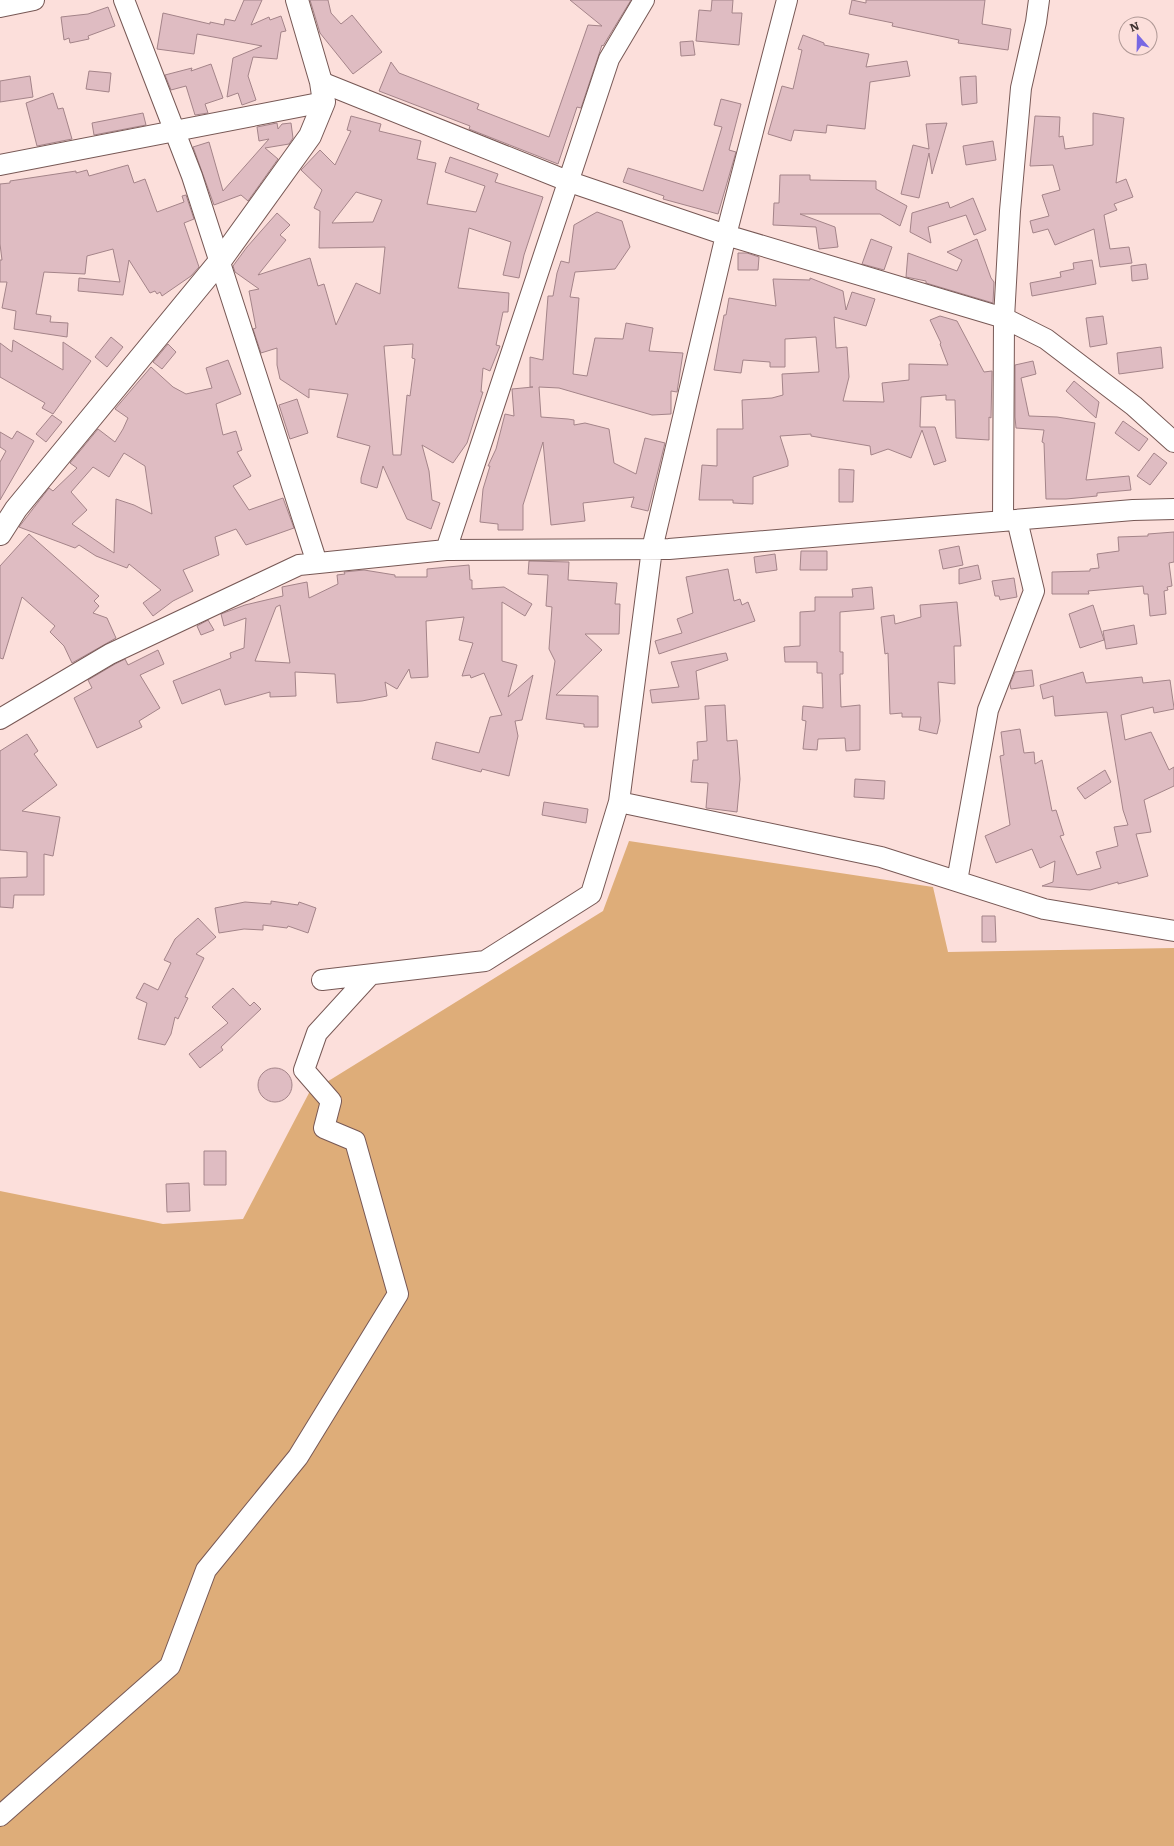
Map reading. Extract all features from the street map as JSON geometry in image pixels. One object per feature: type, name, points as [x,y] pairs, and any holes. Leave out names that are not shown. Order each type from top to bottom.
[{"type":"street","points":[[0,7],[34,0]]},
{"type":"street","points":[[124,0],[176,132],[220,261],[316,563]]},
{"type":"street","points":[[0,534],[21,503],[220,261],[310,136],[323,92],[297,0]]},
{"type":"street","points":[[446,550],[570,182],[609,59],[644,0]]},
{"type":"street","points":[[322,980],[485,961],[591,894],[619,802],[652,549],[726,235],[787,0]]},
{"type":"street","points":[[957,881],[988,710],[1034,591],[1010,521],[1004,318],[1010,211],[1021,88],[1036,22],[1038,0]]},
{"type":"street","points":[[0,165],[176,132],[323,92],[570,182],[726,235],[1004,318],[1046,339],[1134,406],[1174,442]]},
{"type":"street","points":[[0,719],[110,654],[299,565],[446,550],[652,549],[1133,510],[1174,509]]},
{"type":"street","points":[[619,802],[881,858],[1044,909],[1174,931]]},
{"type":"street","points":[[0,1816],[170,1666],[206,1570],[298,1457],[398,1294],[355,1141],[324,1128],[331,1101],[304,1070],[318,1034],[370,975]]},
{"type":"shaded area","points":[[629,841],[933,887],[948,952],[1174,948],[1174,1846],[0,1846],[0,1191],[163,1224],[243,1219],[309,1093],[603,911]]},
{"type":"building","points":[[244,0],[262,0],[251,25],[269,17],[270,20],[281,16],[286,31],[281,32],[277,59],[253,57],[248,76],[256,100],[242,105],[238,93],[227,97],[233,58],[262,46],[197,34],[194,54],[157,49],[163,13],[210,24],[210,22],[224,25],[225,19],[235,21]]},
{"type":"building","points":[[310,0],[328,0],[331,13],[341,24],[352,15],[382,52],[353,74],[320,33]]},
{"type":"building","points":[[570,0],[631,0],[603,46],[602,45],[581,108],[577,107],[558,164],[469,129],[470,126],[379,91],[391,62],[399,73],[479,104],[477,109],[549,137],[588,25],[602,26]]},
{"type":"building","points":[[712,0],[733,0],[732,13],[742,13],[739,45],[696,41],[699,10],[711,11]]},
{"type":"building","points":[[852,0],[866,3],[866,0],[985,0],[982,24],[1011,29],[1008,50],[958,43],[959,40],[892,26],[893,23],[849,14]]},
{"type":"building","points":[[108,7],[115,26],[88,36],[89,39],[70,43],[69,38],[64,40],[61,17],[88,14]]},
{"type":"building","points":[[803,35],[824,43],[824,45],[869,54],[866,67],[907,61],[910,76],[870,82],[865,129],[827,125],[826,133],[794,130],[791,141],[768,134],[782,86],[793,89],[802,50],[798,49]]},
{"type":"building","points":[[693,41],[695,55],[681,56],[680,42]]},
{"type":"building","points":[[211,64],[223,98],[205,104],[208,113],[195,115],[186,86],[171,90],[165,75],[192,68],[191,71]]},
{"type":"building","points":[[89,71],[111,73],[109,92],[86,89]]},
{"type":"building","points":[[30,76],[33,97],[0,102],[0,81]]},
{"type":"building","points":[[976,76],[977,103],[962,105],[960,77]]},
{"type":"building","points":[[53,93],[58,109],[63,108],[72,139],[37,146],[26,103]]},
{"type":"building","points":[[721,99],[741,104],[729,150],[736,152],[718,214],[663,199],[664,196],[623,182],[628,168],[703,191],[722,127],[714,125]]},
{"type":"building","points":[[143,113],[146,125],[94,135],[92,123]]},
{"type":"building","points":[[1093,113],[1124,118],[1116,183],[1126,179],[1133,197],[1114,204],[1117,210],[1104,215],[1110,249],[1129,247],[1132,263],[1100,267],[1094,229],[1055,245],[1048,229],[1033,233],[1030,221],[1049,216],[1042,195],[1060,190],[1053,165],[1030,166],[1035,116],[1060,117],[1059,137],[1063,136],[1065,149],[1093,145]]},
{"type":"building","points":[[351,116],[381,124],[379,131],[421,141],[417,159],[436,163],[427,204],[476,212],[485,186],[445,172],[450,157],[498,174],[495,182],[543,197],[524,255],[519,278],[503,275],[511,242],[469,228],[458,288],[509,293],[508,312],[503,312],[496,345],[500,346],[490,371],[483,368],[481,392],[483,392],[467,443],[453,463],[422,445],[429,471],[432,500],[440,503],[431,529],[407,519],[383,466],[377,488],[361,483],[370,446],[337,437],[348,394],[309,389],[309,398],[280,379],[277,365],[277,348],[261,353],[253,329],[256,328],[249,291],[259,289],[235,272],[233,266],[247,247],[277,213],[290,225],[280,235],[286,240],[258,275],[310,258],[318,286],[324,284],[336,325],[356,283],[380,294],[385,247],[319,248],[320,211],[314,208],[322,190],[301,170],[320,150],[335,165],[351,131],[347,130]],"holes":[[[356,192],[382,200],[373,222],[332,223]],[[413,344],[412,358],[415,359],[410,396],[407,395],[401,455],[393,455],[384,346]]]},
{"type":"building","points":[[277,123],[278,129],[282,124],[291,123],[293,138],[289,144],[265,148],[278,159],[248,201],[241,195],[214,205],[193,147],[209,142],[223,191],[269,139],[259,141],[257,127]]},
{"type":"building","points":[[947,123],[932,174],[929,153],[919,198],[901,194],[913,145],[929,149],[926,124]]},
{"type":"building","points":[[993,141],[996,160],[966,165],[963,146]]},
{"type":"building","points":[[128,165],[134,183],[145,179],[157,212],[184,202],[182,196],[186,195],[194,219],[184,223],[199,267],[191,276],[162,296],[160,292],[157,294],[155,291],[150,293],[129,260],[123,295],[78,291],[79,278],[120,282],[113,249],[87,256],[85,274],[44,272],[36,314],[51,316],[50,322],[68,323],[67,337],[14,329],[16,311],[2,308],[7,282],[0,282],[0,260],[2,260],[0,244],[0,184],[10,183],[10,181],[76,171],[76,173],[87,170],[89,176]]},
{"type":"building","points":[[780,175],[810,175],[810,180],[876,181],[876,189],[907,206],[900,226],[880,214],[800,214],[835,227],[838,247],[819,249],[816,227],[773,225],[774,203],[779,203]]},
{"type":"building","points":[[973,198],[986,230],[974,235],[966,215],[928,227],[931,243],[910,232],[912,213],[948,202],[950,208]]},
{"type":"building","points":[[597,212],[622,221],[630,247],[615,269],[575,272],[570,297],[579,298],[573,374],[587,376],[595,338],[623,339],[626,323],[653,328],[649,351],[683,353],[677,392],[671,391],[671,414],[652,415],[559,388],[539,387],[541,417],[574,420],[574,425],[585,423],[609,429],[614,463],[636,474],[645,438],[665,443],[648,511],[631,507],[634,497],[583,503],[585,521],[551,525],[543,442],[523,505],[523,530],[498,530],[498,524],[480,522],[483,489],[490,466],[488,466],[496,449],[505,414],[514,416],[512,389],[533,387],[530,387],[530,357],[543,360],[548,296],[553,296],[557,273],[561,261],[569,263],[574,225]]},
{"type":"building","points":[[871,239],[892,247],[884,270],[862,264]]},
{"type":"building","points":[[977,239],[991,278],[994,282],[993,303],[926,283],[926,281],[906,277],[908,253],[957,271],[962,260],[947,252]]},
{"type":"building","points":[[738,253],[747,253],[759,257],[758,270],[738,270]]},
{"type":"building","points":[[1092,260],[1096,284],[1032,296],[1030,283],[1061,277],[1060,272],[1074,269],[1073,263]]},
{"type":"building","points":[[1146,264],[1148,279],[1132,281],[1131,266]]},
{"type":"building","points":[[810,278],[843,291],[846,310],[852,292],[875,299],[866,326],[834,317],[836,348],[847,347],[849,377],[843,401],[884,402],[882,383],[909,380],[909,364],[948,365],[940,344],[941,343],[930,320],[940,316],[957,321],[984,372],[992,371],[989,440],[956,438],[955,400],[946,400],[946,395],[921,397],[920,427],[935,427],[946,461],[934,465],[922,430],[911,458],[888,449],[871,455],[870,446],[811,436],[811,434],[780,436],[788,461],[788,466],[753,477],[753,504],[733,503],[733,500],[699,500],[702,465],[717,466],[717,429],[743,429],[742,400],[772,398],[783,395],[782,374],[819,372],[816,337],[785,339],[785,367],[770,367],[770,362],[743,360],[741,373],[714,370],[724,315],[726,315],[729,298],[776,306],[773,279],[810,280]]},
{"type":"building","points":[[1103,316],[1107,344],[1090,347],[1086,318]]},
{"type":"building","points":[[111,337],[123,347],[107,367],[95,357]]},
{"type":"building","points":[[13,340],[63,370],[63,342],[91,361],[53,414],[42,408],[45,403],[0,377],[0,343],[12,352]]},
{"type":"building","points":[[168,344],[176,352],[162,369],[153,362]]},
{"type":"building","points":[[1161,347],[1163,368],[1119,374],[1117,353]]},
{"type":"building","points":[[228,360],[241,394],[216,404],[223,435],[236,431],[242,450],[237,452],[251,476],[233,486],[249,510],[283,498],[294,528],[246,545],[236,529],[215,537],[219,555],[183,570],[193,591],[173,601],[153,616],[143,603],[161,590],[129,564],[127,568],[96,556],[79,545],[75,548],[19,527],[49,488],[53,491],[77,468],[70,463],[98,429],[115,442],[128,418],[115,409],[151,367],[173,387],[186,394],[212,388],[206,368]],"holes":[[[124,453],[145,466],[152,514],[134,505],[116,499],[114,553],[72,524],[87,510],[71,492],[93,467],[109,477]]]},
{"type":"building","points":[[1033,361],[1036,374],[1021,378],[1029,416],[1057,417],[1095,423],[1086,480],[1129,476],[1131,490],[1097,493],[1097,496],[1046,499],[1044,443],[1042,442],[1044,430],[1016,428],[1015,365]]},
{"type":"building","points":[[1074,381],[1099,402],[1096,418],[1066,391]]},
{"type":"building","points":[[297,399],[308,433],[290,439],[279,405]]},
{"type":"building","points":[[52,415],[62,422],[46,442],[36,434]]},
{"type":"building","points":[[1123,421],[1148,439],[1139,451],[1115,433]]},
{"type":"building","points":[[17,431],[34,441],[0,500],[0,462],[6,451],[0,447],[0,432],[12,439]]},
{"type":"building","points":[[1154,453],[1167,463],[1150,485],[1137,476]]},
{"type":"building","points":[[839,469],[854,470],[853,502],[839,502]]},
{"type":"building","points":[[1174,532],[1174,562],[1169,563],[1172,586],[1167,587],[1168,590],[1164,591],[1166,614],[1150,616],[1148,594],[1144,594],[1143,586],[1088,591],[1089,594],[1052,594],[1052,572],[1090,571],[1090,569],[1099,568],[1097,554],[1119,551],[1118,537],[1148,536],[1148,534]]},
{"type":"building","points":[[29,534],[99,596],[94,601],[99,606],[93,613],[107,618],[116,638],[72,663],[64,646],[50,632],[55,626],[22,597],[3,659],[0,658],[0,566]]},
{"type":"building","points":[[959,546],[963,565],[943,569],[939,550]]},
{"type":"building","points":[[801,551],[827,551],[827,570],[800,570]]},
{"type":"building","points":[[775,554],[777,570],[756,573],[754,557]]},
{"type":"building","points":[[529,561],[569,562],[568,580],[617,583],[615,604],[620,604],[619,634],[585,634],[602,650],[556,695],[598,696],[598,727],[584,727],[584,724],[546,719],[555,661],[549,649],[552,607],[546,606],[548,575],[528,574]]},
{"type":"building","points":[[469,565],[472,589],[504,587],[532,604],[525,616],[502,602],[502,661],[517,665],[508,697],[533,675],[522,720],[515,721],[518,736],[509,776],[482,769],[481,772],[432,759],[436,742],[479,753],[490,717],[502,715],[484,673],[471,678],[470,675],[462,676],[473,643],[459,640],[464,617],[426,621],[428,677],[411,678],[409,669],[397,689],[385,682],[387,696],[362,701],[337,703],[335,674],[295,672],[296,696],[270,697],[270,692],[225,705],[220,689],[182,704],[173,681],[231,658],[230,653],[244,648],[246,618],[224,626],[221,614],[245,605],[283,596],[282,587],[307,582],[309,598],[338,584],[337,575],[345,574],[344,572],[364,570],[395,575],[395,577],[427,577],[427,569]],"holes":[[[280,605],[290,663],[255,661],[276,607]]]},
{"type":"building","points":[[978,565],[981,579],[959,584],[959,569]]},
{"type":"building","points":[[728,569],[734,601],[740,599],[742,605],[748,602],[755,621],[659,654],[655,641],[682,633],[677,619],[693,613],[686,577]]},
{"type":"building","points":[[1014,578],[1017,597],[1000,600],[999,596],[995,596],[992,581]]},
{"type":"building","points":[[872,587],[874,609],[840,612],[840,652],[843,652],[843,674],[840,674],[841,707],[860,705],[860,750],[846,751],[845,738],[818,739],[817,750],[803,749],[806,721],[802,720],[803,706],[823,708],[822,673],[817,673],[817,662],[785,662],[784,647],[800,646],[800,612],[815,611],[815,597],[853,597],[852,589]]},
{"type":"building","points":[[957,602],[961,646],[954,646],[955,684],[938,682],[940,721],[937,734],[919,730],[921,717],[902,717],[902,713],[890,714],[888,653],[885,654],[881,617],[894,615],[895,624],[921,617],[920,605]]},
{"type":"building","points":[[1093,605],[1104,640],[1080,648],[1069,614]]},
{"type":"building","points":[[208,620],[214,630],[201,635],[197,626]]},
{"type":"building","points":[[1134,625],[1137,644],[1106,649],[1103,631]]},
{"type":"building","points":[[158,650],[164,664],[140,675],[160,708],[139,721],[142,727],[97,748],[74,698],[92,688],[88,680],[115,664],[125,659],[128,665]]},
{"type":"building","points":[[726,653],[728,660],[696,671],[699,699],[652,703],[650,690],[679,687],[671,662]]},
{"type":"building","points":[[1032,670],[1034,686],[1011,689],[1010,684],[1015,672]]},
{"type":"building","points":[[1083,672],[1086,683],[1142,677],[1143,683],[1170,680],[1174,708],[1154,713],[1153,707],[1121,715],[1125,740],[1151,732],[1169,770],[1174,767],[1174,786],[1144,800],[1151,832],[1136,834],[1148,876],[1118,884],[1118,882],[1090,890],[1042,886],[1053,882],[1055,861],[1040,868],[1032,849],[996,863],[985,836],[1010,825],[1000,756],[1004,755],[1001,732],[1020,729],[1024,753],[1034,752],[1035,764],[1042,760],[1052,811],[1056,810],[1064,835],[1060,836],[1077,875],[1101,868],[1096,852],[1118,846],[1114,827],[1128,825],[1123,810],[1107,712],[1055,716],[1053,696],[1043,699],[1040,685]]},
{"type":"building","points":[[725,705],[727,741],[737,740],[740,779],[737,812],[706,808],[708,783],[691,782],[693,760],[698,760],[697,742],[707,741],[705,706]]},
{"type":"building","points":[[27,734],[38,751],[34,754],[57,785],[22,811],[60,817],[53,856],[44,854],[44,895],[14,895],[13,908],[0,907],[0,878],[27,877],[27,852],[0,850],[0,751]]},
{"type":"building","points":[[1105,770],[1111,782],[1085,799],[1077,788]]},
{"type":"building","points":[[855,779],[885,781],[884,799],[854,797]]},
{"type":"building","points":[[544,802],[588,809],[586,823],[542,815]]},
{"type":"building","points":[[271,901],[298,905],[299,902],[316,908],[308,933],[288,926],[287,928],[263,925],[263,930],[244,929],[219,933],[215,908],[245,902],[271,904]]},
{"type":"building","points":[[982,916],[995,916],[996,942],[982,942]]},
{"type":"building","points":[[198,918],[216,937],[196,954],[204,958],[185,997],[188,998],[178,1019],[175,1017],[171,1034],[165,1045],[138,1039],[147,1003],[136,998],[144,983],[158,990],[171,963],[164,960],[175,939]]},
{"type":"building","points":[[233,988],[250,1006],[254,1002],[261,1009],[221,1047],[223,1050],[200,1068],[189,1054],[228,1023],[212,1007]]},
{"type":"building","points":[[272,1068],[278,1068],[282,1069],[289,1075],[292,1085],[291,1092],[285,1099],[278,1102],[272,1102],[268,1101],[261,1095],[258,1088],[258,1082],[259,1078],[265,1071]]},
{"type":"building","points":[[204,1151],[226,1151],[226,1185],[204,1185]]},
{"type":"building","points":[[189,1183],[190,1211],[167,1212],[166,1184]]}]
